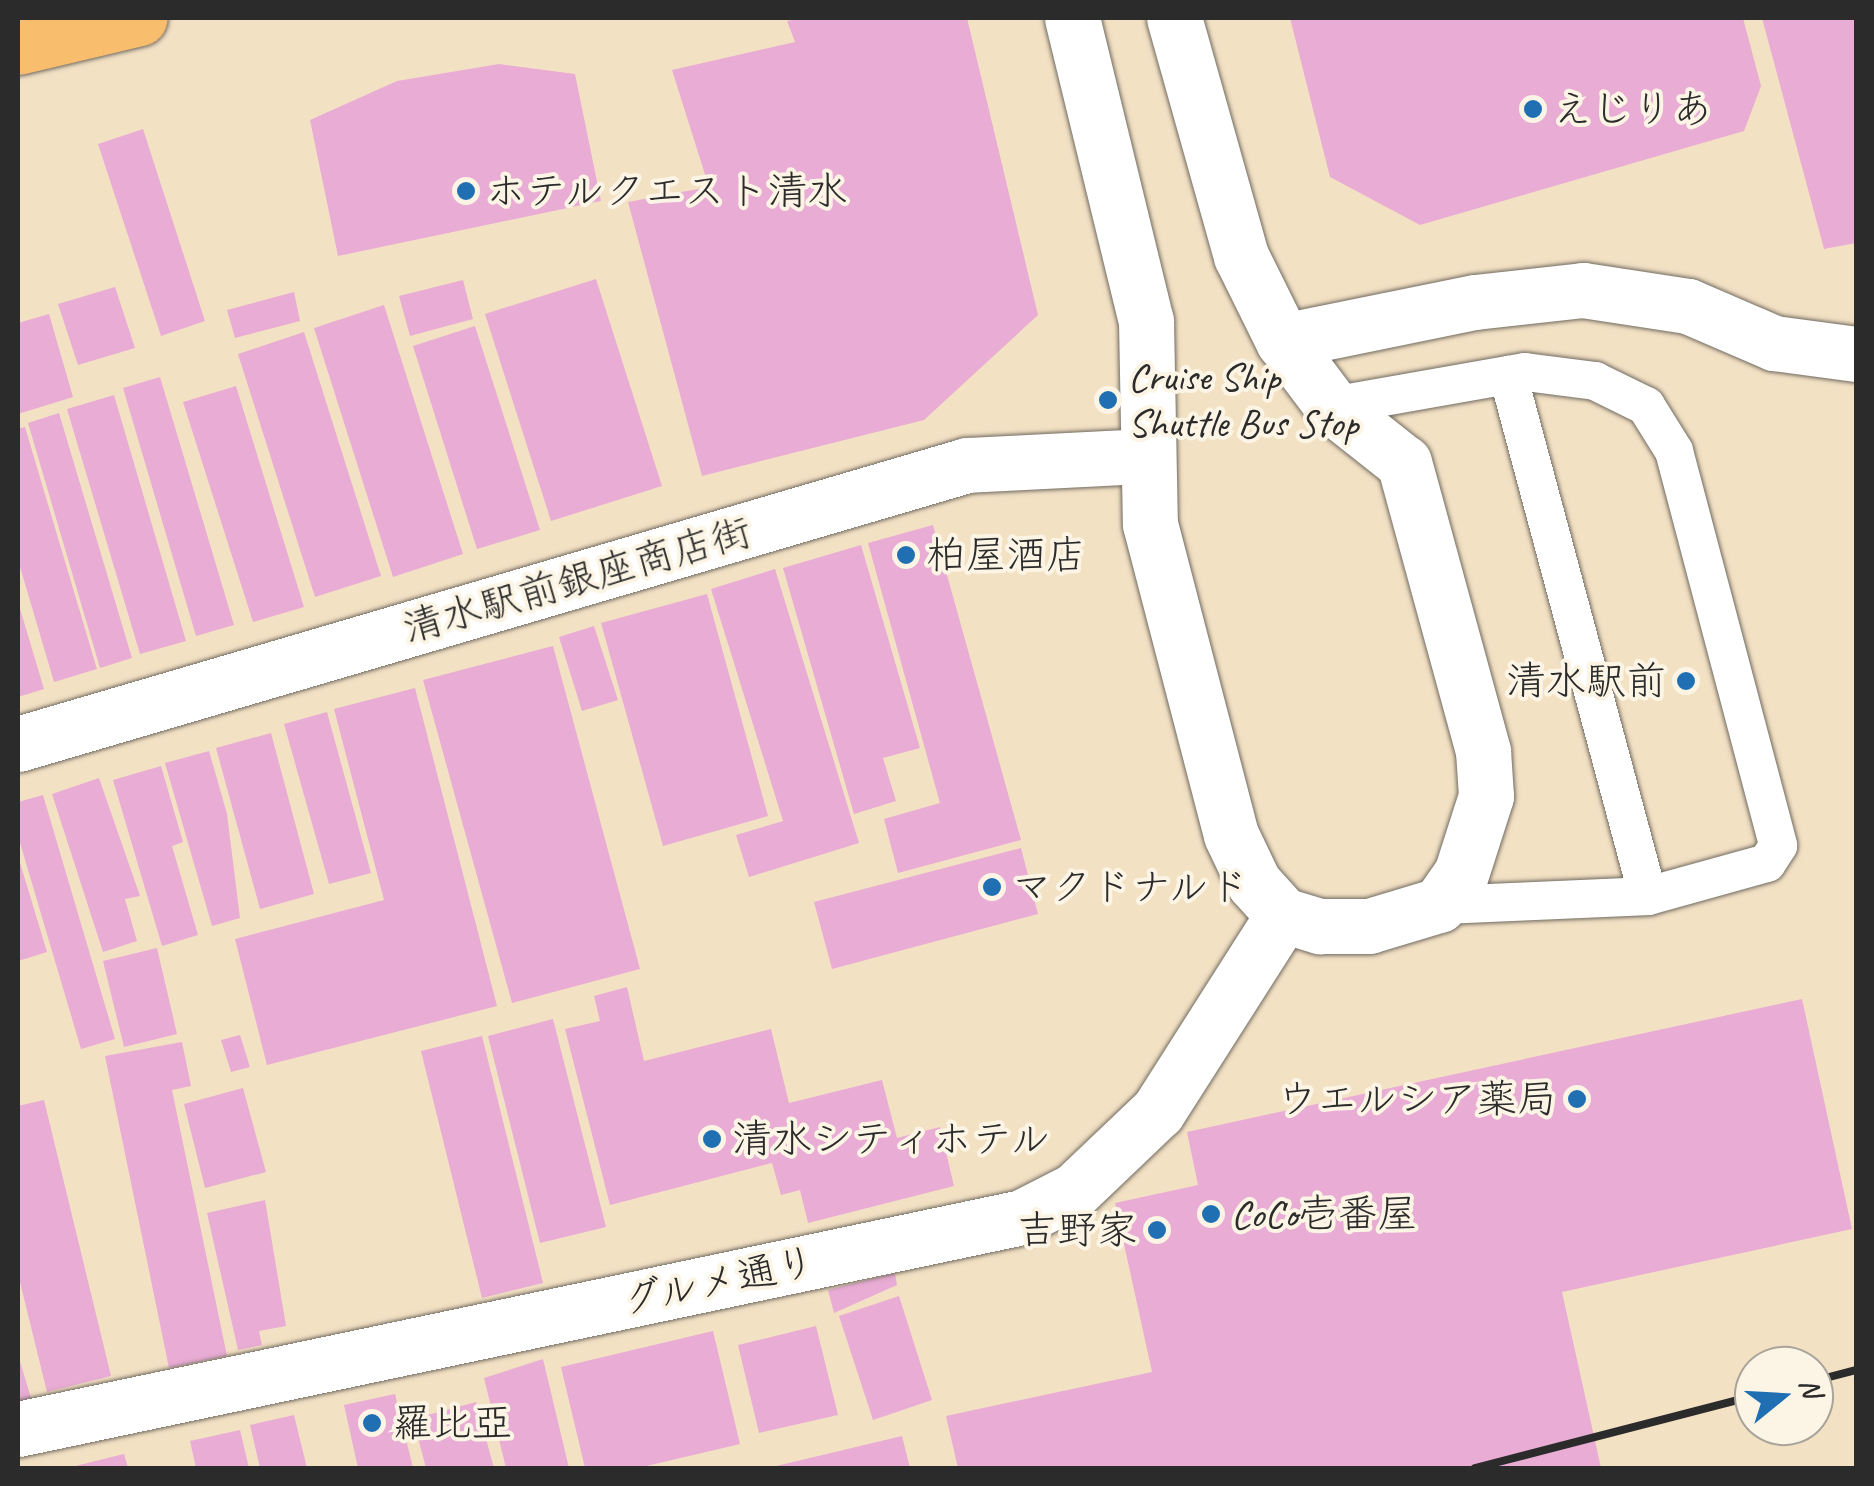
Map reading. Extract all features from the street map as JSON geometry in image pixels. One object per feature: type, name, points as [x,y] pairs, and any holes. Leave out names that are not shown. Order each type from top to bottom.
[{"type":"highway","points":[[18,48],[140,18]]},
{"type":"street","points":[[1072,18],[1146,321],[1144,456],[1150,524],[1231,835],[1254,883],[1283,916],[1320,926],[1368,926],[1439,905],[1477,841],[1486,796],[1482,751],[1404,463],[1332,406],[1283,341],[1241,256],[1174,18]]},
{"type":"street","points":[[1283,341],[1475,302],[1583,290],[1688,306],[1774,343],[1856,354]]},
{"type":"street","name":"清水駅前銀座商店街","points":[[18,744],[967,465],[1144,456]]},
{"type":"street","name":"グルメ通り","points":[[18,1429],[1022,1217],[1075,1190],[1158,1110],[1283,916]]},
{"type":"lane","points":[[1332,406],[1508,375],[1595,381],[1646,406],[1674,451],[1778,846],[1766,863],[1648,896],[1439,905]]},
{"type":"lane","points":[[1508,375],[1648,896]]},
{"type":"building","points":[[967,18],[1038,315],[924,420],[702,476],[628,202],[709,187],[672,70],[795,42],[787,21]]},
{"type":"building","name":"えじりあ","points":[[1290,18],[1743,18],[1761,86],[1744,131],[1420,225],[1330,177]]},
{"type":"building","name":"えじりあ","points":[[1762,18],[1856,18],[1856,243],[1824,249]]},
{"type":"building","points":[[499,64],[575,74],[601,201],[338,256],[310,120],[397,81]]},
{"type":"building","points":[[143,129],[205,321],[161,336],[98,144]]},
{"type":"building","points":[[596,279],[662,486],[551,521],[485,314]]},
{"type":"building","points":[[463,280],[473,319],[410,336],[399,296]]},
{"type":"building","points":[[115,287],[135,348],[78,365],[58,304]]},
{"type":"building","points":[[294,292],[300,321],[235,338],[227,310]]},
{"type":"building","points":[[384,305],[463,554],[393,577],[314,328]]},
{"type":"building","points":[[49,314],[73,397],[18,414],[18,323]]},
{"type":"building","points":[[475,326],[540,530],[477,549],[413,346]]},
{"type":"building","points":[[304,332],[381,576],[315,597],[238,354]]},
{"type":"building","points":[[160,377],[234,625],[196,636],[123,388]]},
{"type":"building","points":[[236,386],[304,607],[253,622],[183,402]]},
{"type":"building","points":[[114,395],[186,641],[140,654],[67,409]]},
{"type":"building","points":[[59,413],[132,658],[100,668],[28,423]]},
{"type":"building","points":[[25,427],[97,669],[54,682],[18,560],[18,429]]},
{"type":"building","points":[[933,525],[1021,840],[898,873],[884,819],[940,803],[868,543]]},
{"type":"building","points":[[861,545],[920,748],[883,758],[896,801],[854,814],[783,568]]},
{"type":"building","points":[[775,569],[859,843],[749,877],[736,835],[783,821],[711,589]]},
{"type":"building","points":[[707,594],[768,816],[663,846],[601,623]]},
{"type":"building","points":[[18,602],[44,689],[18,697]]},
{"type":"building","points":[[594,626],[618,700],[582,711],[559,637]]},
{"type":"building","points":[[553,646],[640,969],[512,1003],[423,680]]},
{"type":"building","points":[[415,688],[497,1006],[267,1065],[235,939],[384,900],[334,709]]},
{"type":"building","points":[[327,712],[371,873],[329,884],[284,724]]},
{"type":"building","points":[[271,733],[314,894],[260,909],[216,748]]},
{"type":"building","points":[[209,751],[227,814],[240,918],[212,926],[165,763]]},
{"type":"building","points":[[161,766],[183,842],[172,846],[198,935],[162,946],[113,780]]},
{"type":"building","points":[[99,778],[140,896],[125,899],[137,941],[103,952],[52,794]]},
{"type":"building","points":[[43,795],[115,1039],[81,1049],[18,836],[18,802]]},
{"type":"building","points":[[1021,848],[1038,914],[832,969],[814,902]]},
{"type":"building","points":[[18,856],[47,952],[18,961]]},
{"type":"building","points":[[157,948],[177,1034],[124,1047],[103,961]]},
{"type":"building","points":[[627,987],[644,1061],[771,1029],[789,1103],[882,1080],[897,1138],[940,1127],[954,1186],[808,1223],[800,1190],[781,1195],[772,1163],[610,1205],[565,1029],[600,1021],[594,996]]},
{"type":"building","points":[[1802,999],[1852,1229],[1562,1292],[1601,1468],[958,1468],[946,1416],[1152,1372],[1115,1203],[1198,1185],[1187,1132]]},
{"type":"building","points":[[553,1019],[606,1227],[540,1243],[488,1036]]},
{"type":"building","points":[[240,1035],[250,1067],[231,1072],[221,1040]]},
{"type":"building","points":[[482,1036],[543,1283],[482,1298],[421,1051]]},
{"type":"building","points":[[182,1042],[191,1086],[172,1090],[227,1356],[169,1368],[105,1056]]},
{"type":"building","points":[[243,1088],[266,1172],[205,1188],[184,1104]]},
{"type":"building","points":[[44,1100],[111,1376],[47,1392],[18,1274],[18,1106]]},
{"type":"building","points":[[265,1200],[286,1326],[259,1331],[262,1345],[238,1350],[207,1213]]},
{"type":"building","points":[[895,1273],[897,1285],[834,1313],[828,1290]]},
{"type":"building","points":[[899,1296],[932,1400],[873,1420],[839,1316]]},
{"type":"building","points":[[816,1326],[838,1415],[759,1433],[738,1345]]},
{"type":"building","points":[[713,1331],[740,1444],[638,1468],[585,1468],[561,1367]]},
{"type":"building","points":[[18,1355],[32,1401],[18,1405]]},
{"type":"building","points":[[543,1359],[569,1468],[506,1468],[484,1378]]},
{"type":"building","points":[[395,1394],[413,1468],[358,1468],[344,1405]]},
{"type":"building","points":[[476,1402],[494,1468],[426,1468],[413,1419]]},
{"type":"building","points":[[294,1415],[307,1468],[260,1468],[250,1425]]},
{"type":"building","points":[[240,1430],[249,1468],[196,1468],[190,1441]]},
{"type":"building","points":[[902,1436],[910,1468],[772,1468],[772,1467]]},
{"type":"building","points":[[124,1454],[128,1468],[71,1468],[71,1467]]},
{"type":"railway","points":[[1834,1376],[1856,1370]]},
{"type":"railway","points":[[1475,1468],[1734,1401]]},
{"type":"place","name":"えじりあ","points":[[1533,109]]},
{"type":"place","name":"ホテルクエスト清水","points":[[466,191]]},
{"type":"place","name":"Cruise Ship Shuttle Bus Stop","points":[[1108,400]]},
{"type":"place","name":"柏屋酒店","points":[[906,555]]},
{"type":"place","name":"清水駅前","points":[[1686,681]]},
{"type":"place","name":"マクドナルド","points":[[992,887]]},
{"type":"place","name":"ウエルシア薬局","points":[[1577,1099]]},
{"type":"place","name":"清水シティホテル","points":[[712,1139]]},
{"type":"place","name":"CoCo壱番屋","points":[[1211,1214]]},
{"type":"place","name":"吉野家","points":[[1157,1230]]},
{"type":"place","name":"羅比亞","points":[[372,1423]]}]
